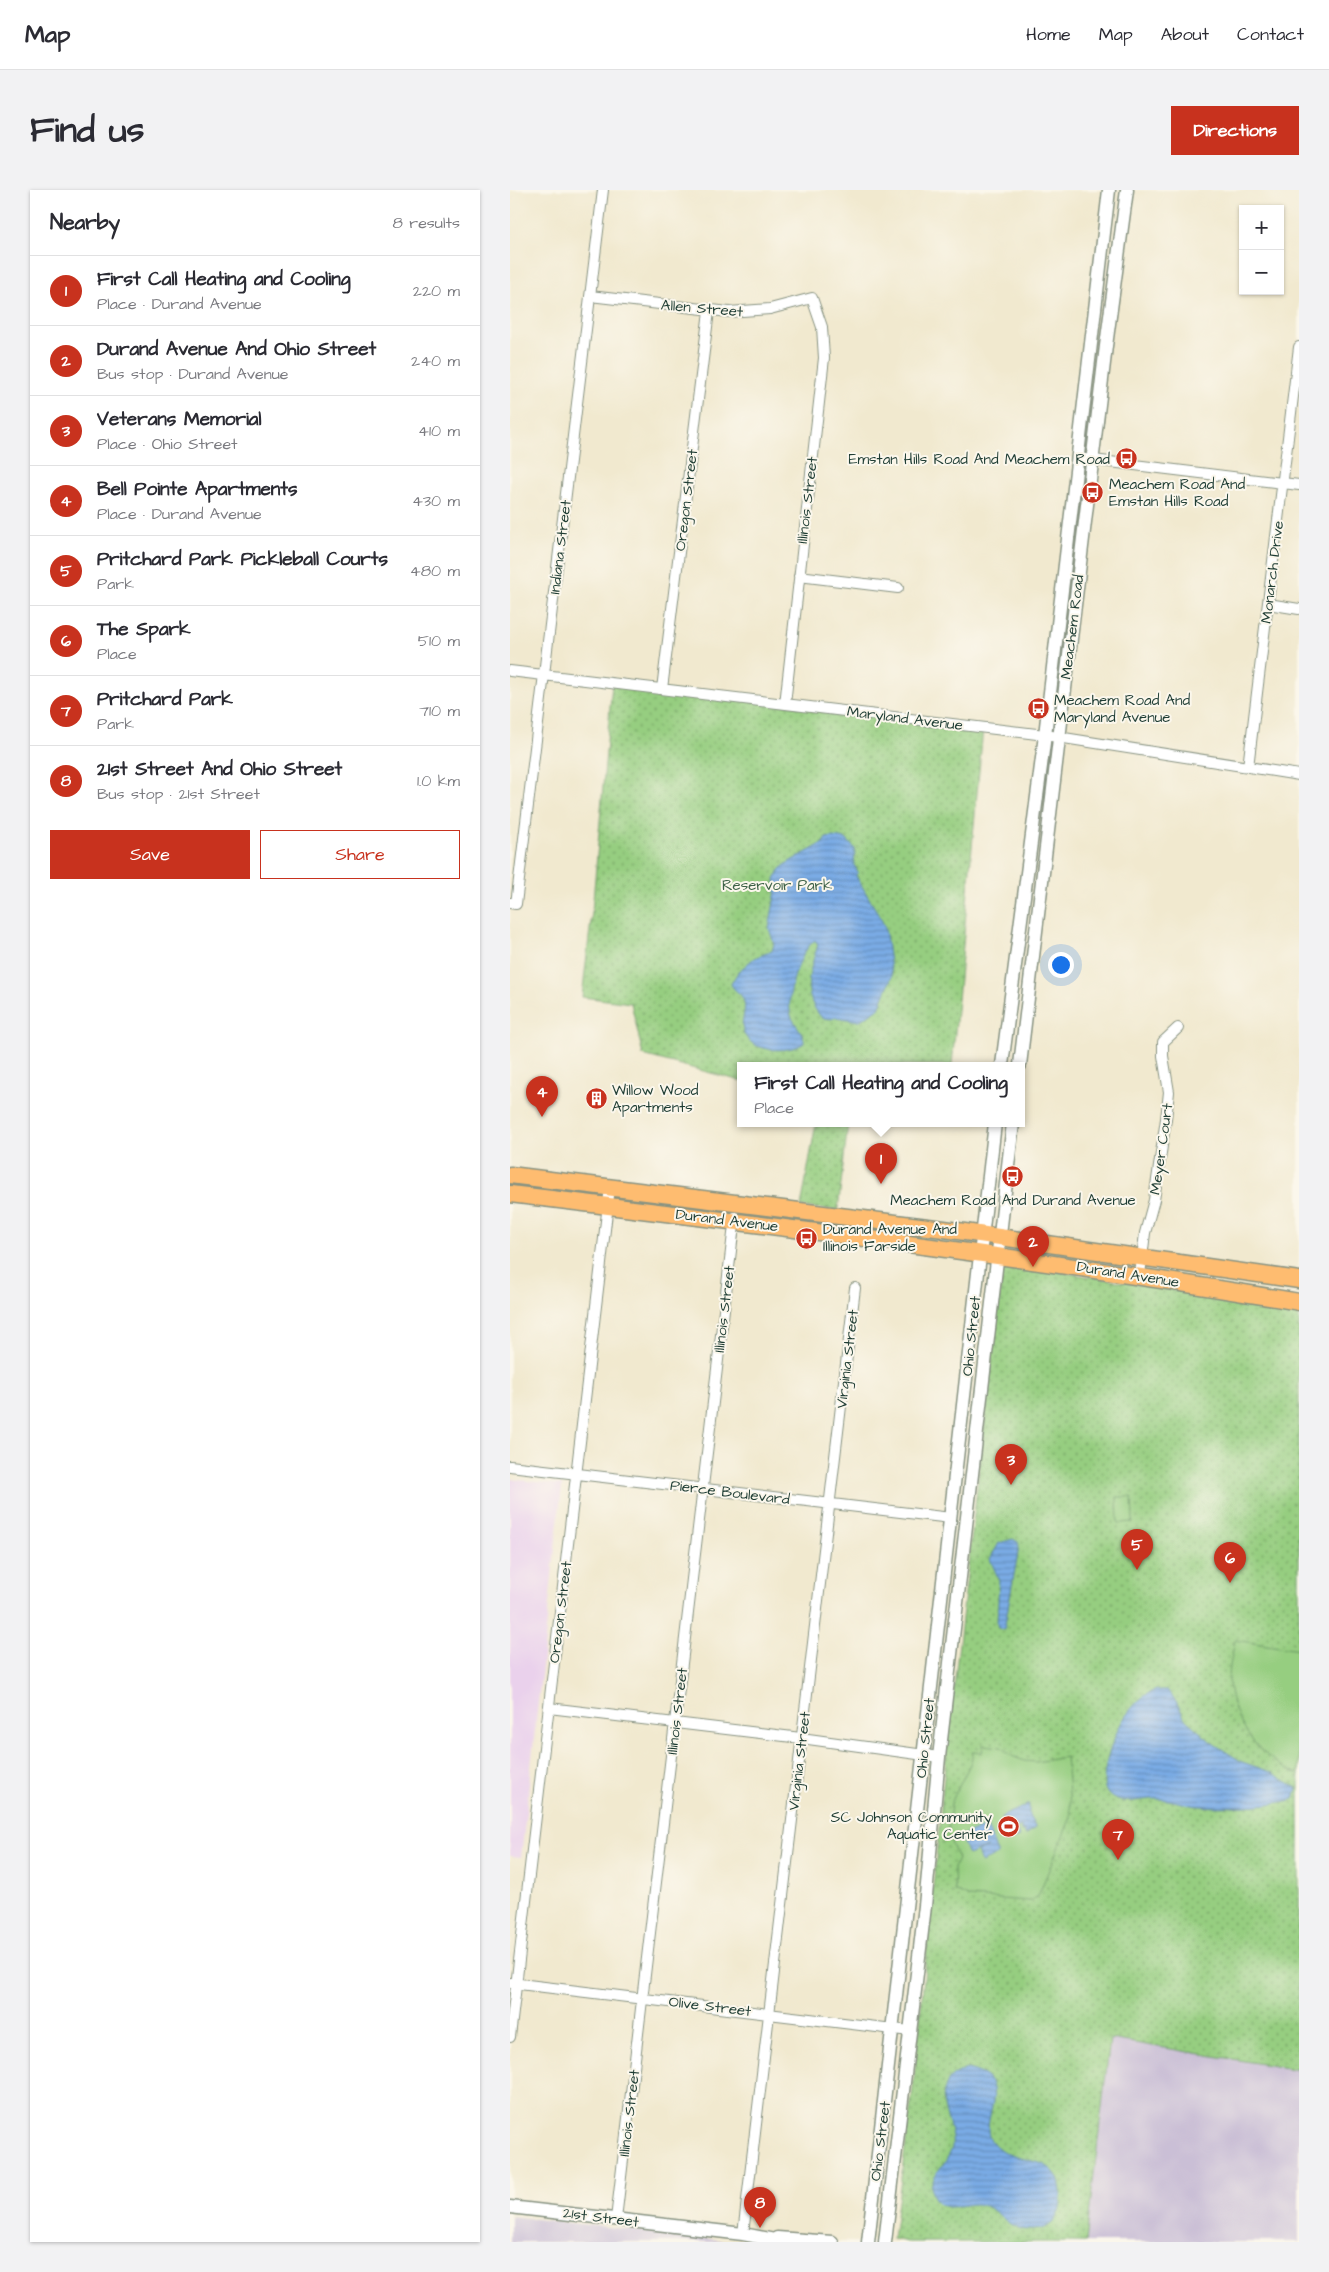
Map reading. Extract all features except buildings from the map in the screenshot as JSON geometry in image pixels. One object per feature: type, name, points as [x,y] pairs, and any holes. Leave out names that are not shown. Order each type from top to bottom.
[{"type":"main road","name":"Durand Avenue","points":[[510,1176],[982,1234],[1299,1280]]},
{"type":"main road","name":"Durand Avenue","points":[[510,1194],[980,1253],[1140,1275],[1299,1302]]},
{"type":"street","name":"Indiana Street","points":[[513,903],[544,675],[603,190]]},
{"type":"street","name":"Meachem Road","points":[[1002,1062],[1045,735],[1109,190]]},
{"type":"street","name":"Meachem Road","points":[[1020,1062],[1106,346],[1127,190]]},
{"type":"street","points":[[1105,222],[1122,224]]},
{"type":"street","name":"Allen Street","points":[[590,296],[708,311],[736,312],[770,309],[812,298]]},
{"type":"street","name":"Illinois Street","points":[[784,704],[824,358],[822,327],[812,298]]},
{"type":"street","name":"Oregon Street","points":[[662,689],[708,311]]},
{"type":"street","points":[[1091,344],[1106,346]]},
{"type":"street","name":"Monarch Drive","points":[[1248,767],[1299,347]]},
{"type":"street","points":[[1077,458],[1299,485]]},
{"type":"street","points":[[799,576],[898,588]]},
{"type":"street","points":[[1062,590],[1076,592]]},
{"type":"street","points":[[1268,604],[1299,609]]},
{"type":"street","name":"Maryland Avenue","points":[[510,671],[1045,735],[1299,776]]},
{"type":"street","points":[[1030,846],[1045,847]]},
{"type":"street","points":[[1013,974],[1030,976]]},
{"type":"street","name":"Meyer Court","points":[[1140,1275],[1145,1233],[1154,1200],[1169,1092],[1163,1056],[1163,1042],[1178,1028]]},
{"type":"street","points":[[982,1234],[995,1127]]},
{"type":"street","points":[[998,1256],[1013,1127]]},
{"type":"street","name":"Oregon Street","points":[[510,2037],[513,1983],[549,1708],[610,1187]]},
{"type":"street","name":"Illinois Street","points":[[616,2219],[736,1203]]},
{"type":"street","name":"Ohio Street","points":[[868,2242],[894,2029],[982,1234]]},
{"type":"street","name":"Ohio Street","points":[[884,2242],[998,1256]]},
{"type":"street","name":"Virginia Street","points":[[748,2235],[769,2013],[855,1288]]},
{"type":"street","name":"Pierce Boulevard","points":[[510,1466],[951,1518]]},
{"type":"street","points":[[549,1708],[801,1738],[939,1757]]},
{"type":"street","name":"Olive Street","points":[[513,1983],[910,2030]]},
{"type":"street","name":"21st Street","points":[[510,2207],[748,2235],[832,2242]]},
{"type":"street","name":"21st Street","points":[[748,2235],[785,2242]]},
{"type":"shaded area","points":[[510,1479],[562,1485],[521,1857],[510,1856]]},
{"type":"shaded area","points":[[1110,2039],[1299,2070],[1299,2242],[1086,2242]]},
{"type":"shaded area","points":[[510,2216],[737,2242],[510,2242]]},
{"type":"green space","name":"Reservoir Park","points":[[612,684],[983,728],[952,1062],[737,1062],[737,1080],[643,1055],[631,1003],[582,997],[592,912]]},
{"type":"green space","points":[[815,1127],[848,1127],[838,1210],[801,1207]]},
{"type":"green space","points":[[1010,1264],[1299,1310],[1299,2070],[1110,2039],[1086,2242],[908,2242],[893,2239],[913,2088],[947,1747],[1002,1274],[1004,1268]]},
{"type":"green space","points":[[1117,1497],[1132,1497],[1133,1522],[1118,1523]]},
{"type":"green space","points":[[1235,1640],[1299,1650],[1299,1774],[1274,1761],[1263,1752],[1245,1730],[1238,1717],[1229,1684],[1230,1665]]},
{"type":"green space","name":"SC Johnson Community Aquatic Center","points":[[983,1745],[1001,1747],[1012,1756],[1024,1761],[1036,1762],[1066,1757],[1071,1817],[1038,1896],[1031,1901],[968,1897],[955,1891],[954,1868],[958,1859],[948,1835],[951,1803],[971,1762],[973,1752],[982,1753]]},
{"type":"water","points":[[826,838],[846,839],[855,849],[854,865],[858,872],[856,876],[885,928],[892,976],[879,1008],[859,1021],[835,1017],[832,1019],[822,1018],[815,1009],[809,992],[810,974],[818,945],[815,940],[809,946],[799,964],[790,998],[791,1016],[801,1033],[804,1043],[797,1047],[779,1050],[761,1047],[746,1038],[742,1026],[744,1003],[742,997],[731,984],[738,972],[754,958],[772,951],[774,944],[769,928],[776,891],[775,879],[780,869],[823,843]]},
{"type":"water","points":[[1013,1539],[1018,1542],[1019,1547],[1004,1630],[998,1628],[997,1624],[999,1580],[990,1559],[999,1543]]},
{"type":"water","points":[[1157,1690],[1167,1690],[1176,1701],[1185,1719],[1211,1742],[1242,1762],[1271,1772],[1297,1788],[1294,1799],[1258,1805],[1214,1807],[1161,1799],[1119,1801],[1114,1799],[1105,1789],[1104,1780],[1111,1746],[1126,1715],[1147,1694]]},
{"type":"water","points":[[1029,1804],[1029,1816],[1036,1828],[1025,1835],[1023,1831],[1021,1832],[1021,1826],[1016,1828],[1019,1837],[1010,1840],[1001,1817]]},
{"type":"water","points":[[987,1826],[998,1855],[981,1862],[977,1852],[988,1847],[968,1855],[960,1836]]},
{"type":"water","points":[[967,2069],[983,2075],[991,2082],[994,2092],[988,2125],[989,2135],[993,2143],[1003,2151],[1014,2156],[1046,2166],[1054,2173],[1060,2183],[1061,2199],[1059,2212],[1052,2223],[1047,2226],[1037,2230],[1022,2229],[1015,2227],[994,2211],[982,2205],[944,2206],[934,2197],[931,2190],[934,2178],[952,2147],[951,2132],[943,2095],[948,2081],[959,2072]]},
{"type":"place","name":"Emstan Hills Road And Meachem Road","points":[[1126,459]]},
{"type":"place","name":"Meachem Road And Emstan Hills Road","points":[[1093,493]]},
{"type":"place","name":"Meachem Road And Maryland Avenue","points":[[1038,709]]},
{"type":"place","name":"Willow Wood Apartments","points":[[596,1099]]},
{"type":"place","name":"Bell Pointe Apartments","points":[[542,1117]]},
{"type":"place","name":"Meachem Road And Durand Avenue","points":[[1013,1177]]},
{"type":"place","name":"First Call Heating and Cooling","points":[[881,1184]]},
{"type":"place","name":"Durand Avenue And Illinois Farside","points":[[807,1238]]},
{"type":"place","name":"Durand Avenue And Ohio Street","points":[[1033,1267]]},
{"type":"place","name":"Veterans Memorial","points":[[1011,1485]]},
{"type":"place","name":"Pritchard Park Pickleball Courts","points":[[1137,1570]]},
{"type":"place","name":"The Spark","points":[[1230,1583]]},
{"type":"place","name":"SC Johnson Community Aquatic Center","points":[[1008,1826]]},
{"type":"place","name":"Pritchard Park","points":[[1118,1860]]},
{"type":"place","name":"21st Street And Ohio Street","points":[[760,2228]]}]
